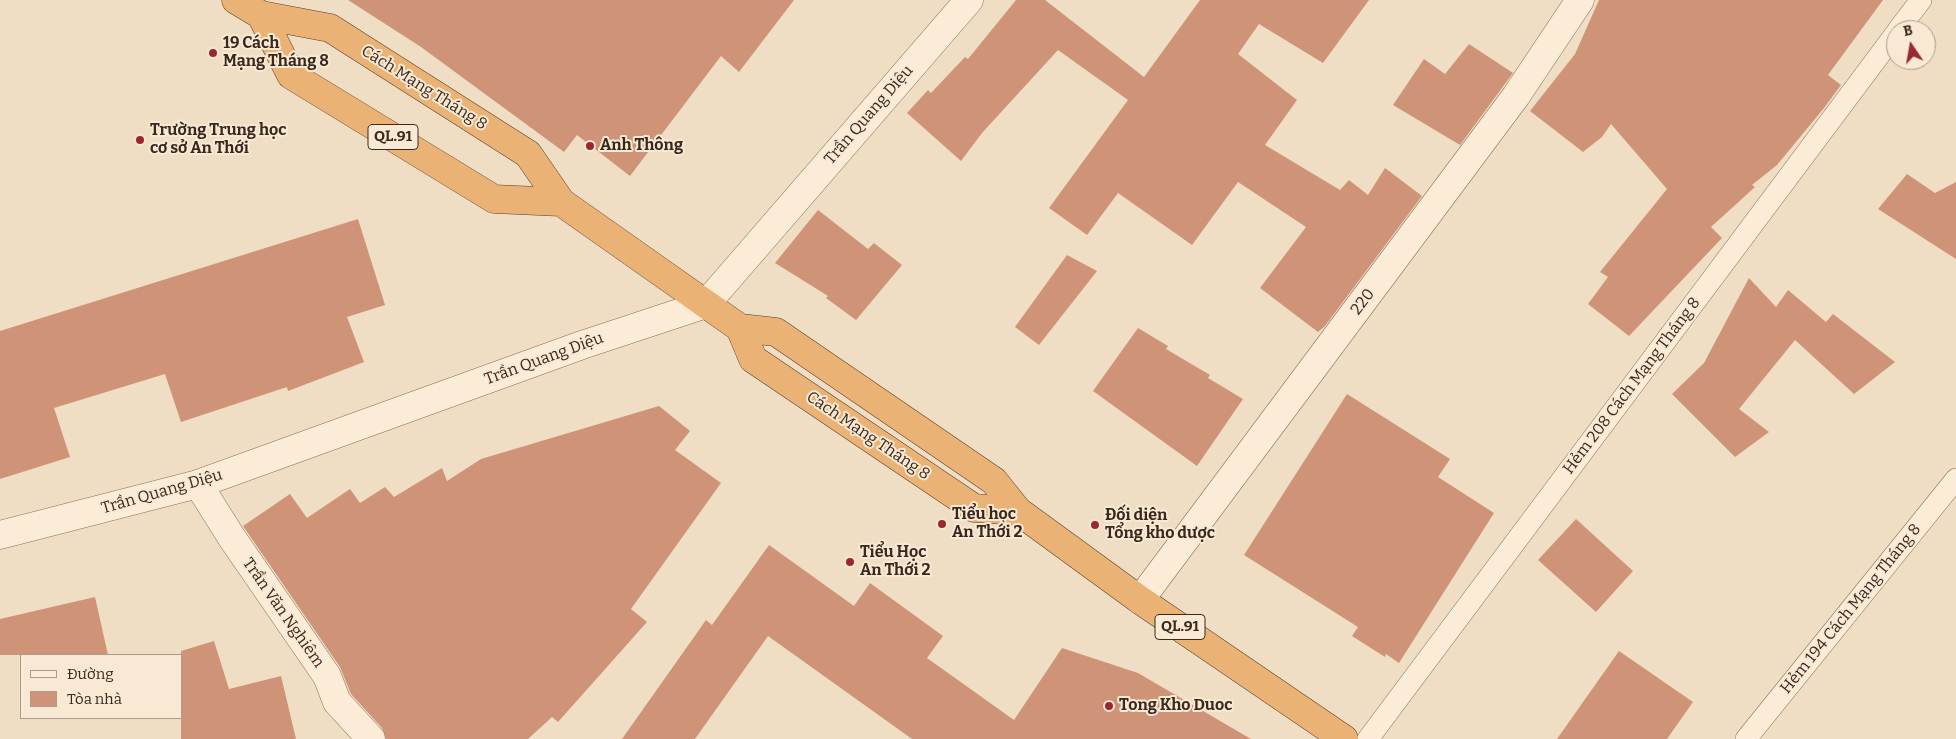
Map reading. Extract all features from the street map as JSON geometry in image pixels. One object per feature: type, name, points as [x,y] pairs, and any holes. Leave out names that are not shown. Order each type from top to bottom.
[{"type":"highway","name":"Cách Mạng Tháng 8","points":[[236,0],[261,16],[330,28],[528,154],[561,202],[740,328],[753,359],[974,508],[1018,511],[1140,600],[1344,739]]},
{"type":"highway","name":"QL.91","points":[[261,16],[291,75],[494,199],[561,202]]},
{"type":"street","name":"Trần Quang Diệu","points":[[0,536],[198,484],[582,345],[706,304],[969,0]]},
{"type":"street","name":"220","points":[[1140,600],[1516,96],[1580,0]]},
{"type":"street","name":"Trần Văn Nghiêm","points":[[198,484],[232,538],[327,676],[336,702],[371,739]]},
{"type":"lane","name":"Hẻm 208 Cách Mạng Tháng 8","points":[[1906,20],[1921,0]]},
{"type":"lane","name":"Hẻm 208 Cách Mạng Tháng 8","points":[[1368,739],[1886,46]]},
{"type":"lane","name":"Hẻm 194 Cách Mạng Tháng 8","points":[[1746,739],[1956,478]]},
{"type":"building","points":[[348,0],[794,0],[739,72],[721,56],[630,176],[577,135],[564,152],[421,47]]},
{"type":"building","points":[[1016,0],[1045,0],[1144,77],[1200,0],[1369,0],[1323,63],[1259,24],[1238,54],[1297,100],[1265,145],[1340,190],[1349,180],[1368,195],[1385,168],[1422,196],[1325,326],[1318,332],[1260,288],[1306,227],[1238,182],[1192,245],[1118,193],[1087,235],[1049,208],[1128,100],[1058,50],[982,133],[961,161],[907,113],[928,90],[931,93],[965,57],[968,59]]},
{"type":"building","points":[[1599,0],[1883,0],[1828,75],[1841,85],[1824,108],[1777,165],[1752,185],[1755,187],[1711,227],[1722,238],[1629,336],[1588,304],[1608,277],[1600,272],[1667,189],[1611,124],[1602,137],[1583,152],[1530,111],[1575,54]]},
{"type":"building","points":[[1469,44],[1513,73],[1460,145],[1393,105],[1424,59],[1445,74]]},
{"type":"building","points":[[1907,174],[1935,193],[1956,182],[1956,259],[1878,209]]},
{"type":"building","points":[[818,210],[868,249],[874,243],[902,265],[856,320],[826,298],[828,296],[775,263]]},
{"type":"building","points":[[358,219],[385,305],[347,317],[364,362],[288,391],[287,387],[181,422],[165,374],[54,408],[70,457],[0,479],[0,331]]},
{"type":"building","points":[[1067,255],[1097,271],[1039,345],[1015,327]]},
{"type":"building","points":[[1749,278],[1776,307],[1788,290],[1826,322],[1833,314],[1895,362],[1854,394],[1795,340],[1739,409],[1769,432],[1735,457],[1672,394],[1704,363]]},
{"type":"building","points":[[1138,328],[1168,346],[1166,349],[1210,375],[1208,378],[1243,399],[1197,466],[1093,391]]},
{"type":"building","points":[[1347,394],[1450,459],[1438,477],[1494,513],[1399,663],[1386,654],[1385,657],[1352,636],[1358,627],[1244,555]]},
{"type":"building","points":[[659,406],[690,431],[675,450],[721,483],[631,609],[647,622],[558,722],[552,717],[528,739],[386,739],[382,728],[351,694],[340,667],[243,526],[290,494],[307,518],[350,489],[360,503],[385,487],[394,497],[442,468],[447,481],[481,459]]},
{"type":"building","points":[[1576,519],[1633,571],[1596,612],[1538,560]]},
{"type":"building","points":[[769,545],[854,606],[870,583],[943,636],[927,658],[1014,720],[1062,648],[1138,673],[1251,739],[912,739],[768,636],[695,739],[622,739],[706,620],[712,625]]},
{"type":"building","points":[[95,597],[108,654],[0,655],[0,619]]},
{"type":"building","points":[[214,641],[229,689],[281,676],[296,739],[181,739],[181,651]]},
{"type":"building","points":[[1619,651],[1693,702],[1667,739],[1557,739]]},
{"type":"place","name":"19 Cách Mạng Tháng 8","points":[[213,53]]},
{"type":"place","name":"Trường Trung học cơ sở An Thới","points":[[140,140]]},
{"type":"place","name":"Anh Thông","points":[[590,146]]},
{"type":"place","name":"Tiểu học An Thới 2","points":[[942,524]]},
{"type":"place","name":"Đối diện Tổng kho dược","points":[[1095,525]]},
{"type":"place","name":"Tiểu Học An Thới 2","points":[[850,562]]},
{"type":"place","name":"Tong Kho Duoc","points":[[1109,706]]}]
